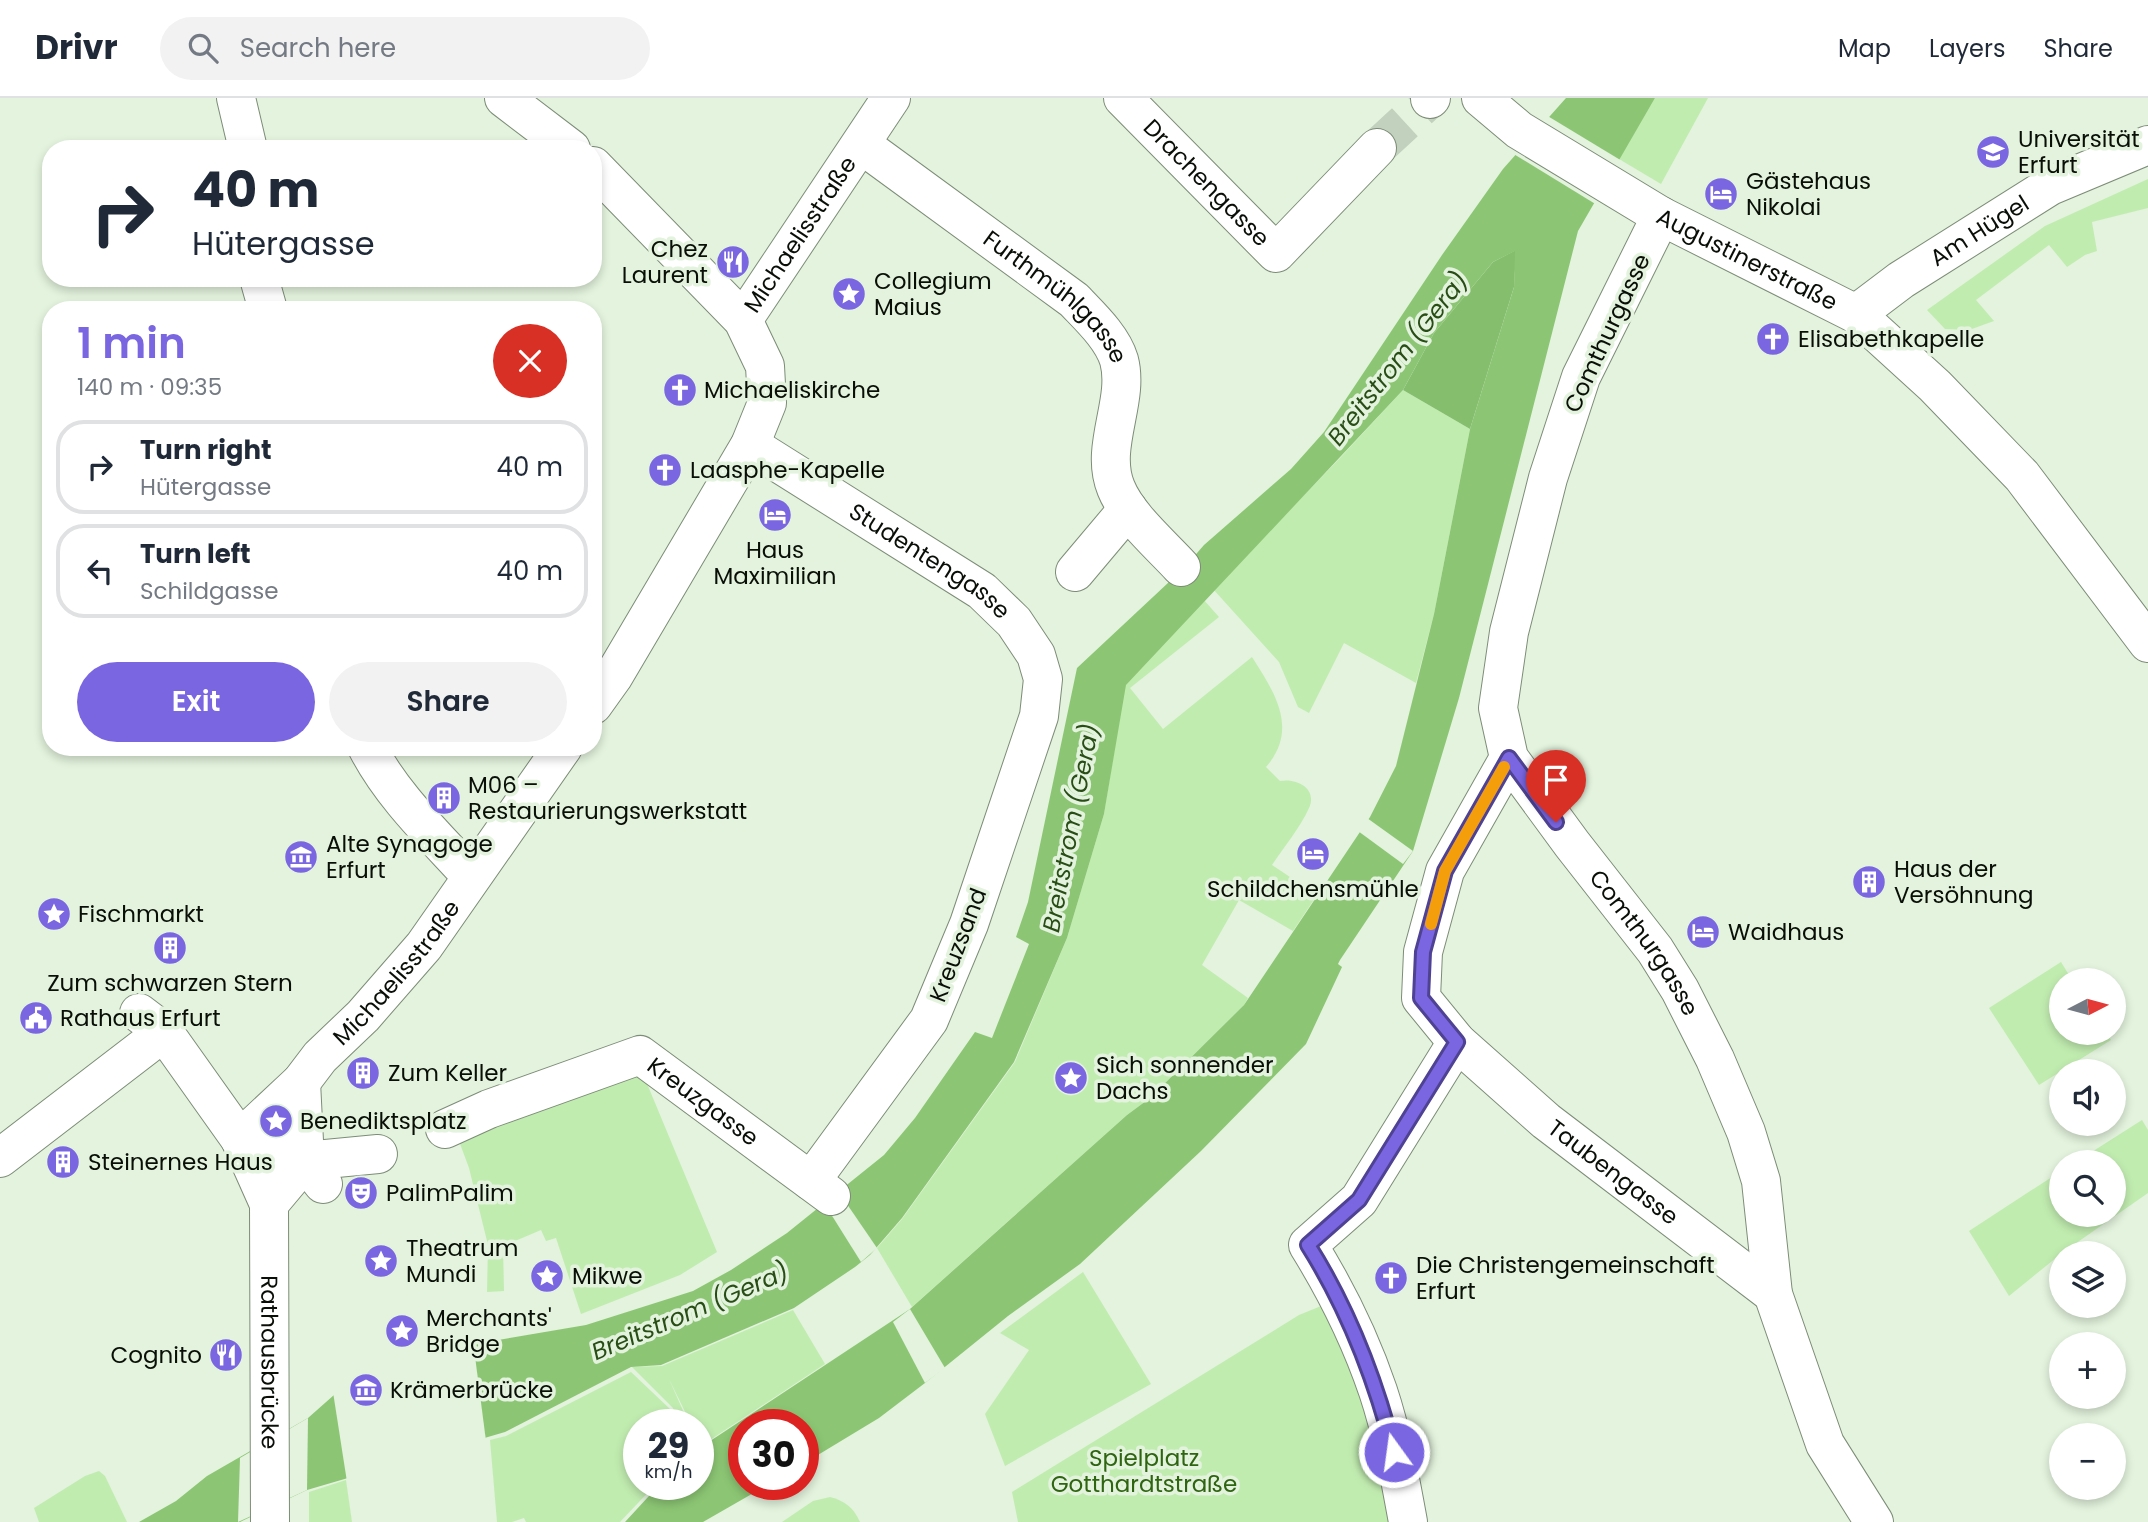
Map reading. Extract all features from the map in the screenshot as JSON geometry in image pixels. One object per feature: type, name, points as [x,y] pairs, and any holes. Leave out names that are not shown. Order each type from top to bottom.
[{"type":"street","points":[[236,98],[246,140]]},
{"type":"street","points":[[504,98],[559,140]]},
{"type":"street","name":"Michaelisstraße","points":[[602,692],[751,445],[767,403],[765,366],[743,320],[891,98]]},
{"type":"street","name":"Drachengasse","points":[[1123,98],[1276,253],[1377,148]]},
{"type":"street","name":"Augustinerstraße","points":[[1481,98],[1519,130],[1654,211],[1856,314],[1935,386],[2022,476],[2148,643]]},
{"type":"street","name":"Furthmühlgasse","points":[[862,145],[1074,300],[1102,331],[1118,358],[1122,379],[1111,449],[1115,487],[1128,509],[1181,568]]},
{"type":"street","name":"Am Hügel","points":[[1856,314],[1901,280],[2049,186],[2148,145]]},
{"type":"street","points":[[602,175],[743,320]]},
{"type":"street","name":"Comthurgasse","points":[[1654,211],[1581,377],[1548,478],[1509,632],[1498,708],[1509,758],[1572,844],[1656,950],[1715,1059],[1746,1132],[1761,1181],[1773,1294],[1825,1444],[1874,1522]]},
{"type":"street","name":"Studentengasse","points":[[751,445],[982,591],[1014,622],[1036,655],[1043,680]]},
{"type":"street","points":[[1075,572],[1128,509]]},
{"type":"street","name":"Kreuzsand","points":[[821,1188],[929,1020],[968,924],[1039,716],[1043,680]]},
{"type":"street","points":[[372,756],[405,803],[471,876]]},
{"type":"street","name":"Michaelisstraße","points":[[311,1069],[363,1016],[424,946],[557,756]]},
{"type":"street","name":"Taubengasse","points":[[1509,758],[1445,871],[1423,952],[1421,998],[1457,1042],[1546,1121],[1773,1294]]},
{"type":"street","points":[[0,1158],[151,1023],[240,1139],[269,1204],[314,1172],[378,1154]]},
{"type":"street","points":[[1408,1522],[1399,1472],[1378,1390],[1334,1285],[1308,1245],[1359,1200],[1457,1042]]},
{"type":"street","name":"Kreuzgasse","points":[[445,1129],[489,1109],[640,1055],[821,1188]]},
{"type":"street","points":[[240,1139],[311,1069]]},
{"type":"street","points":[[311,1069],[314,1172]]},
{"type":"street","points":[[240,1139],[314,1172]]},
{"type":"street","name":"Rathausbrücke","points":[[269,1204],[270,1514]]},
{"type":"green space","points":[[1655,98],[1708,98],[1661,184],[1619,159]]},
{"type":"green space","points":[[2148,179],[2148,208],[2092,222],[2097,251],[2085,255],[2067,267],[2049,245],[1976,300],[1994,321],[1969,330],[1945,329],[1927,310],[2045,226]]},
{"type":"green space","points":[[1403,390],[1470,429],[1434,614],[1416,683],[1344,643],[1309,713],[1298,707],[1279,662],[1213,589]]},
{"type":"green space","points":[[1203,599],[1219,617],[1130,688],[1163,729],[1252,657],[1269,684],[1280,711],[1282,725],[1276,753],[1266,767],[1280,781],[1299,783],[1311,795],[1309,808],[1297,830],[1272,865],[1317,895],[1293,931],[1239,900],[1202,965],[1248,998],[1244,1005],[1150,1098],[1127,1115],[912,1307],[877,1248],[902,1219],[1015,1062],[1067,938],[1104,814],[1125,685]]},
{"type":"green space","points":[[2061,962],[2065,968],[2052,968]]},
{"type":"green space","points":[[2049,970],[2049,1045],[2103,1045],[2081,1059],[2049,1059],[2049,1079],[2039,1085],[1989,1008]]},
{"type":"green space","points":[[643,1074],[717,1252],[680,1275],[581,1314],[556,1238],[546,1241],[541,1230],[503,1246],[504,1291],[487,1292],[488,1245],[469,1168],[459,1141]]},
{"type":"green space","points":[[2142,1120],[2148,1130],[2148,1193],[2126,1208],[2126,1150],[2095,1150],[2117,1136],[2126,1136],[2126,1130]]},
{"type":"green space","points":[[2049,1179],[2049,1227],[2099,1227],[2079,1241],[2049,1241],[2049,1264],[2009,1296],[1969,1231]]},
{"type":"green space","points":[[1083,1272],[1151,1384],[1005,1466],[985,1414],[1029,1350],[1000,1333]]},
{"type":"green space","name":"Spielplatz Gotthardtstraße","points":[[1326,1304],[1356,1369],[1394,1522],[1018,1522],[1012,1492],[1299,1315]]},
{"type":"green space","points":[[793,1310],[825,1364],[757,1409],[728,1409],[728,1428],[714,1437],[714,1409],[684,1409],[669,1379],[682,1409],[673,1409],[632,1367],[662,1366]]},
{"type":"green space","points":[[631,1372],[670,1409],[623,1409],[623,1500],[641,1500],[620,1522],[526,1522],[524,1518],[512,1522],[497,1522],[490,1440],[506,1436]]},
{"type":"green space","points":[[99,1471],[105,1476],[127,1522],[39,1522],[34,1508],[85,1476]]},
{"type":"green space","points":[[346,1480],[352,1522],[309,1522],[309,1492]]},
{"type":"green space","points":[[830,1497],[840,1500],[848,1505],[860,1522],[782,1522],[819,1500]]},
{"type":"shaded area","points":[[1516,250],[1514,287],[1470,429],[1403,390],[1434,333],[1493,262]]},
{"type":"water","name":"Breitstrom (Gera)","points":[[1566,98],[1655,98],[1578,231],[1459,698],[1413,851],[1340,960],[1338,964],[1342,967],[1306,1044],[1201,1151],[1080,1264],[1008,1316],[879,1418],[819,1454],[819,1409],[759,1409],[910,1309],[1127,1115],[1150,1098],[1244,1005],[1370,817],[1396,766],[1434,614],[1470,429],[1514,287],[1515,251],[1493,262],[1434,333],[1403,390],[1126,685],[1104,814],[1067,938],[1014,1062],[902,1218],[870,1255],[794,1308],[661,1365],[631,1367],[505,1432],[307,1490],[240,1522],[139,1522],[176,1501],[207,1476],[308,1418],[334,1395],[474,1344],[586,1325],[693,1291],[787,1233],[884,1155],[915,1118],[975,1032],[992,1038],[1029,944],[1016,937],[1028,902],[1077,668],[1184,568],[1204,545],[1291,469],[1324,432],[1503,169]]},
{"type":"water","points":[[728,1429],[728,1500],[741,1500],[703,1522],[625,1522],[645,1500],[714,1500],[714,1438]]},
{"type":"pier","points":[[1546,115],[1622,161],[1597,205],[1512,153]]},
{"type":"pier","points":[[1367,818],[1413,851],[1403,864],[1358,831]]},
{"type":"pier","points":[[838,1191],[877,1248],[861,1262],[824,1203]]},
{"type":"pier","points":[[910,1309],[945,1368],[925,1383],[893,1322]]},
{"type":"pier","points":[[473,1341],[486,1441],[347,1482],[333,1392]]},
{"type":"pier","points":[[308,1418],[307,1490],[238,1522],[240,1458]]},
{"type":"tunnel","points":[[1377,148],[1430,99]]},
{"type":"slow traffic","points":[[1431,924],[1445,871],[1504,767]]},
{"type":"place","name":"Universität Erfurt","points":[[1993,152]]},
{"type":"place","name":"Gästehaus Nikolai","points":[[1721,194]]},
{"type":"place","name":"Chez Laurent","points":[[733,262]]},
{"type":"place","name":"Collegium Maius","points":[[849,294]]},
{"type":"place","name":"Elisabethkapelle","points":[[1773,339]]},
{"type":"place","name":"Michaeliskirche","points":[[680,390]]},
{"type":"place","name":"Laasphe-Kapelle","points":[[665,470]]},
{"type":"place","name":"Haus Maximilian","points":[[775,515]]},
{"type":"place","name":"M06 – Restaurierungswerkstatt","points":[[444,798]]},
{"type":"place","name":"Schildchensmühle","points":[[1313,854]]},
{"type":"place","name":"Alte Synagoge Erfurt","points":[[301,857]]},
{"type":"place","name":"Haus der Versöhnung","points":[[1869,882]]},
{"type":"place","name":"Fischmarkt","points":[[54,914]]},
{"type":"place","name":"Waidhaus","points":[[1703,932]]},
{"type":"place","name":"Zum schwarzen Stern","points":[[170,948]]},
{"type":"place","name":"Rathaus Erfurt","points":[[36,1018]]},
{"type":"place","name":"Zum Keller","points":[[363,1073]]},
{"type":"place","name":"Sich sonnender Dachs","points":[[1071,1078]]},
{"type":"place","name":"Benediktsplatz","points":[[276,1121]]},
{"type":"place","name":"Steinernes Haus","points":[[63,1162]]},
{"type":"place","name":"PalimPalim","points":[[361,1193]]},
{"type":"place","name":"Theatrum Mundi","points":[[381,1261]]},
{"type":"place","name":"Mikwe","points":[[547,1276]]},
{"type":"place","name":"Die Christengemeinschaft Erfurt","points":[[1391,1278]]},
{"type":"place","name":"Merchants' Bridge","points":[[402,1331]]},
{"type":"place","name":"Cognito","points":[[226,1355]]},
{"type":"place","name":"Krämerbrücke","points":[[366,1390]]},
{"type":"route","points":[[1394,1452],[1378,1390],[1334,1285],[1308,1245],[1359,1200],[1457,1042],[1421,998],[1423,952],[1445,871],[1509,758],[1556,822]]}]
